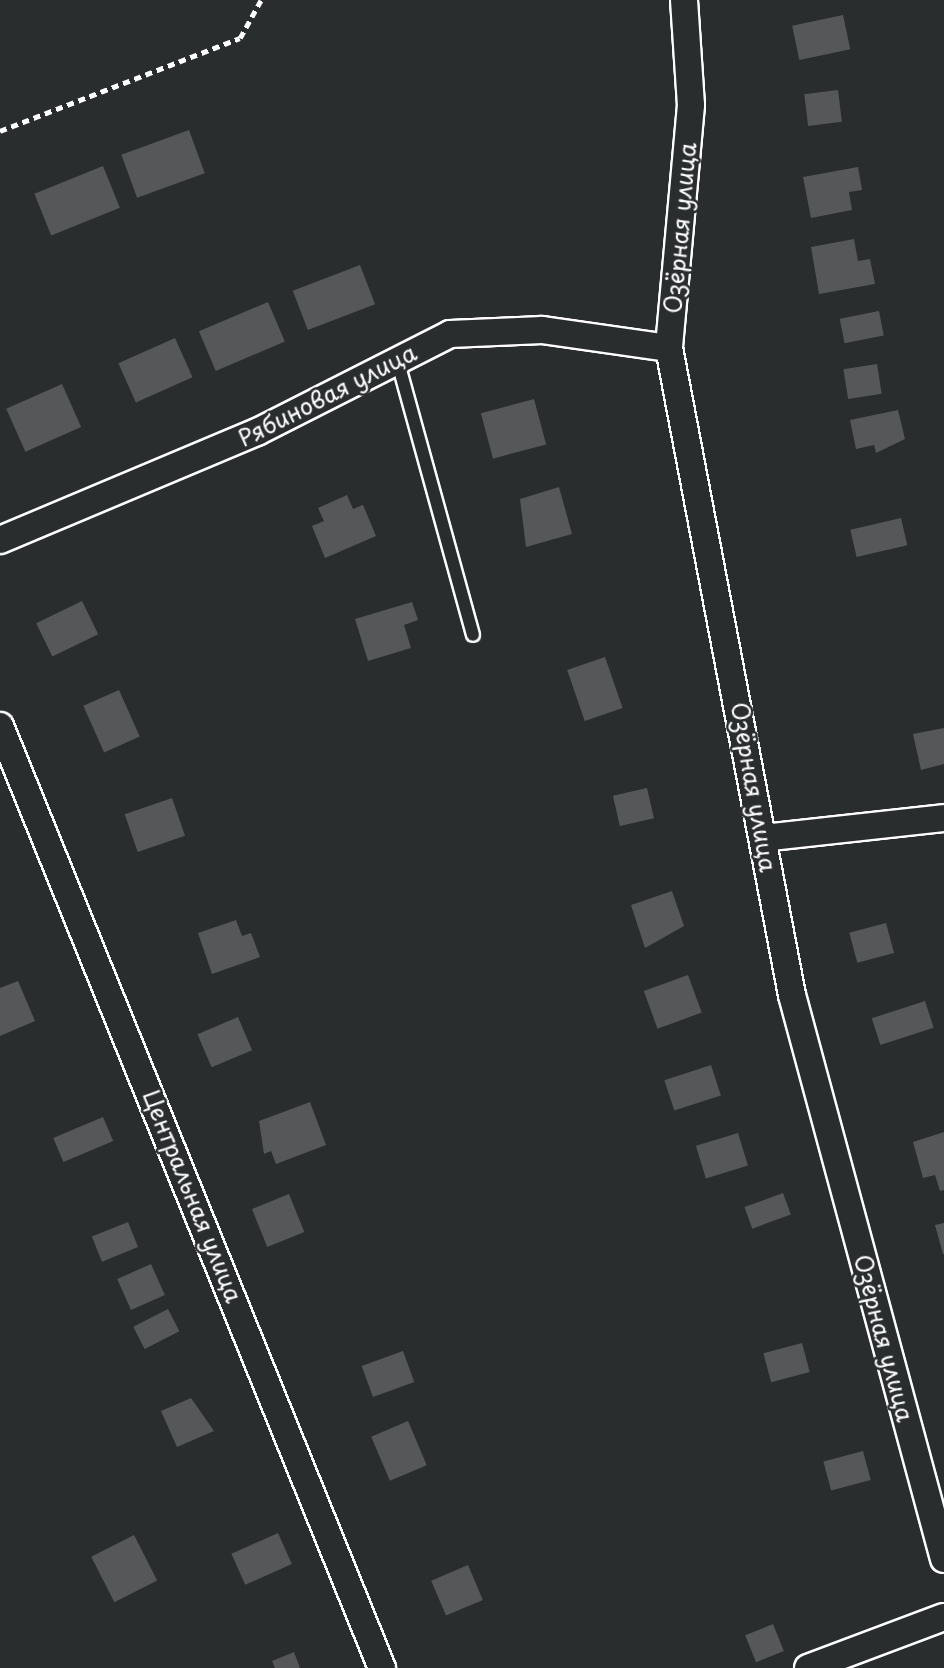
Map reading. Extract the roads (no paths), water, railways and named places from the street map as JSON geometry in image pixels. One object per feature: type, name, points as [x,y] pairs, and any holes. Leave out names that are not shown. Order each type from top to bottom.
[{"type":"street","name":"Озёрная улица","points":[[684,0],[691,105],[669,348],[792,995],[944,1559]]},
{"type":"street","name":"Рябиновая улица","points":[[0,540],[257,432],[397,358],[450,334],[542,330],[669,348]]},
{"type":"street","name":"Центральная улица","points":[[0,726],[382,1668]]},
{"type":"street","points":[[764,838],[944,818]]},
{"type":"street","points":[[808,1668],[944,1617]]},
{"type":"lane","points":[[397,358],[472,635]]}]
